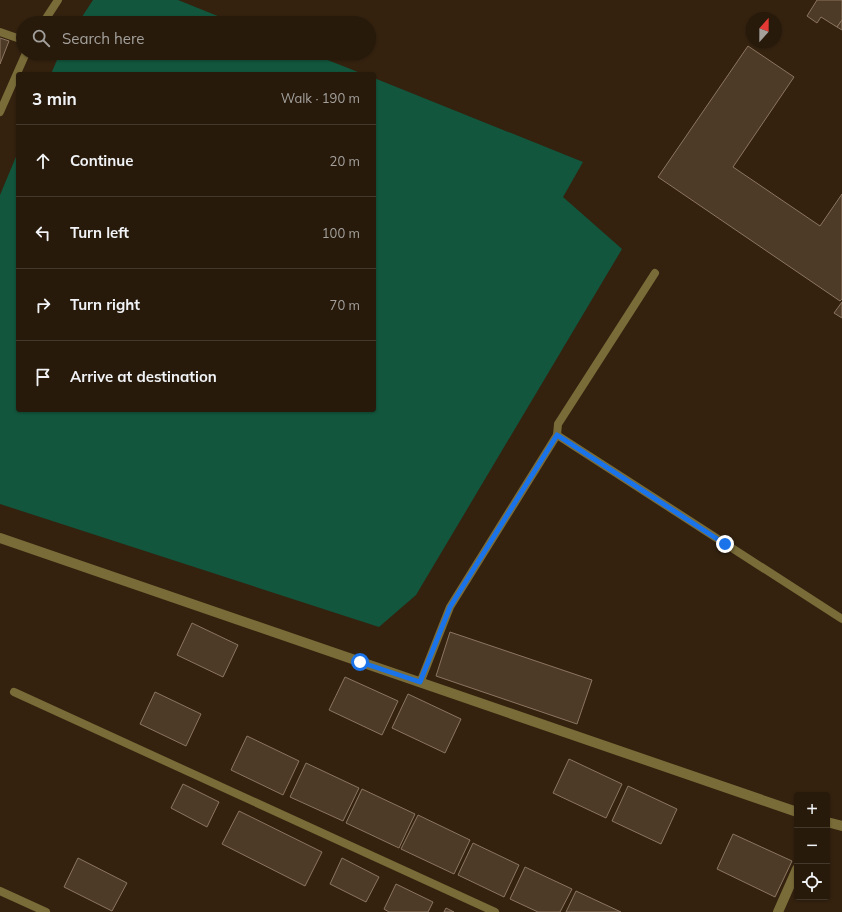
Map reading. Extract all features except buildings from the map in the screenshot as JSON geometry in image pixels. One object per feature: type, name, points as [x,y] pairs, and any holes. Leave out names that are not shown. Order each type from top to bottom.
[{"type":"street","points":[[0,538],[794,811]]},
{"type":"street","points":[[830,823],[842,826]]},
{"type":"street","points":[[778,912],[794,876]]},
{"type":"lane","points":[[48,16],[58,0]]},
{"type":"lane","points":[[0,32],[16,38]]},
{"type":"lane","points":[[18,72],[23,60]]},
{"type":"lane","points":[[0,112],[16,76]]},
{"type":"lane","points":[[420,682],[450,607],[557,435],[558,424],[655,273]]},
{"type":"lane","points":[[557,435],[842,619]]},
{"type":"lane","points":[[14,692],[495,912]]},
{"type":"lane","points":[[0,891],[46,912]]},
{"type":"green space","points":[[93,0],[178,0],[218,16],[83,16]]},
{"type":"green space","points":[[57,60],[328,60],[358,72],[52,72]]},
{"type":"green space","points":[[376,79],[583,162],[563,197],[622,249],[416,595],[379,627],[0,504],[0,195],[16,157],[16,412],[376,412]]},
{"type":"route","points":[[360,662],[420,682],[450,607],[557,435],[725,544]]}]
